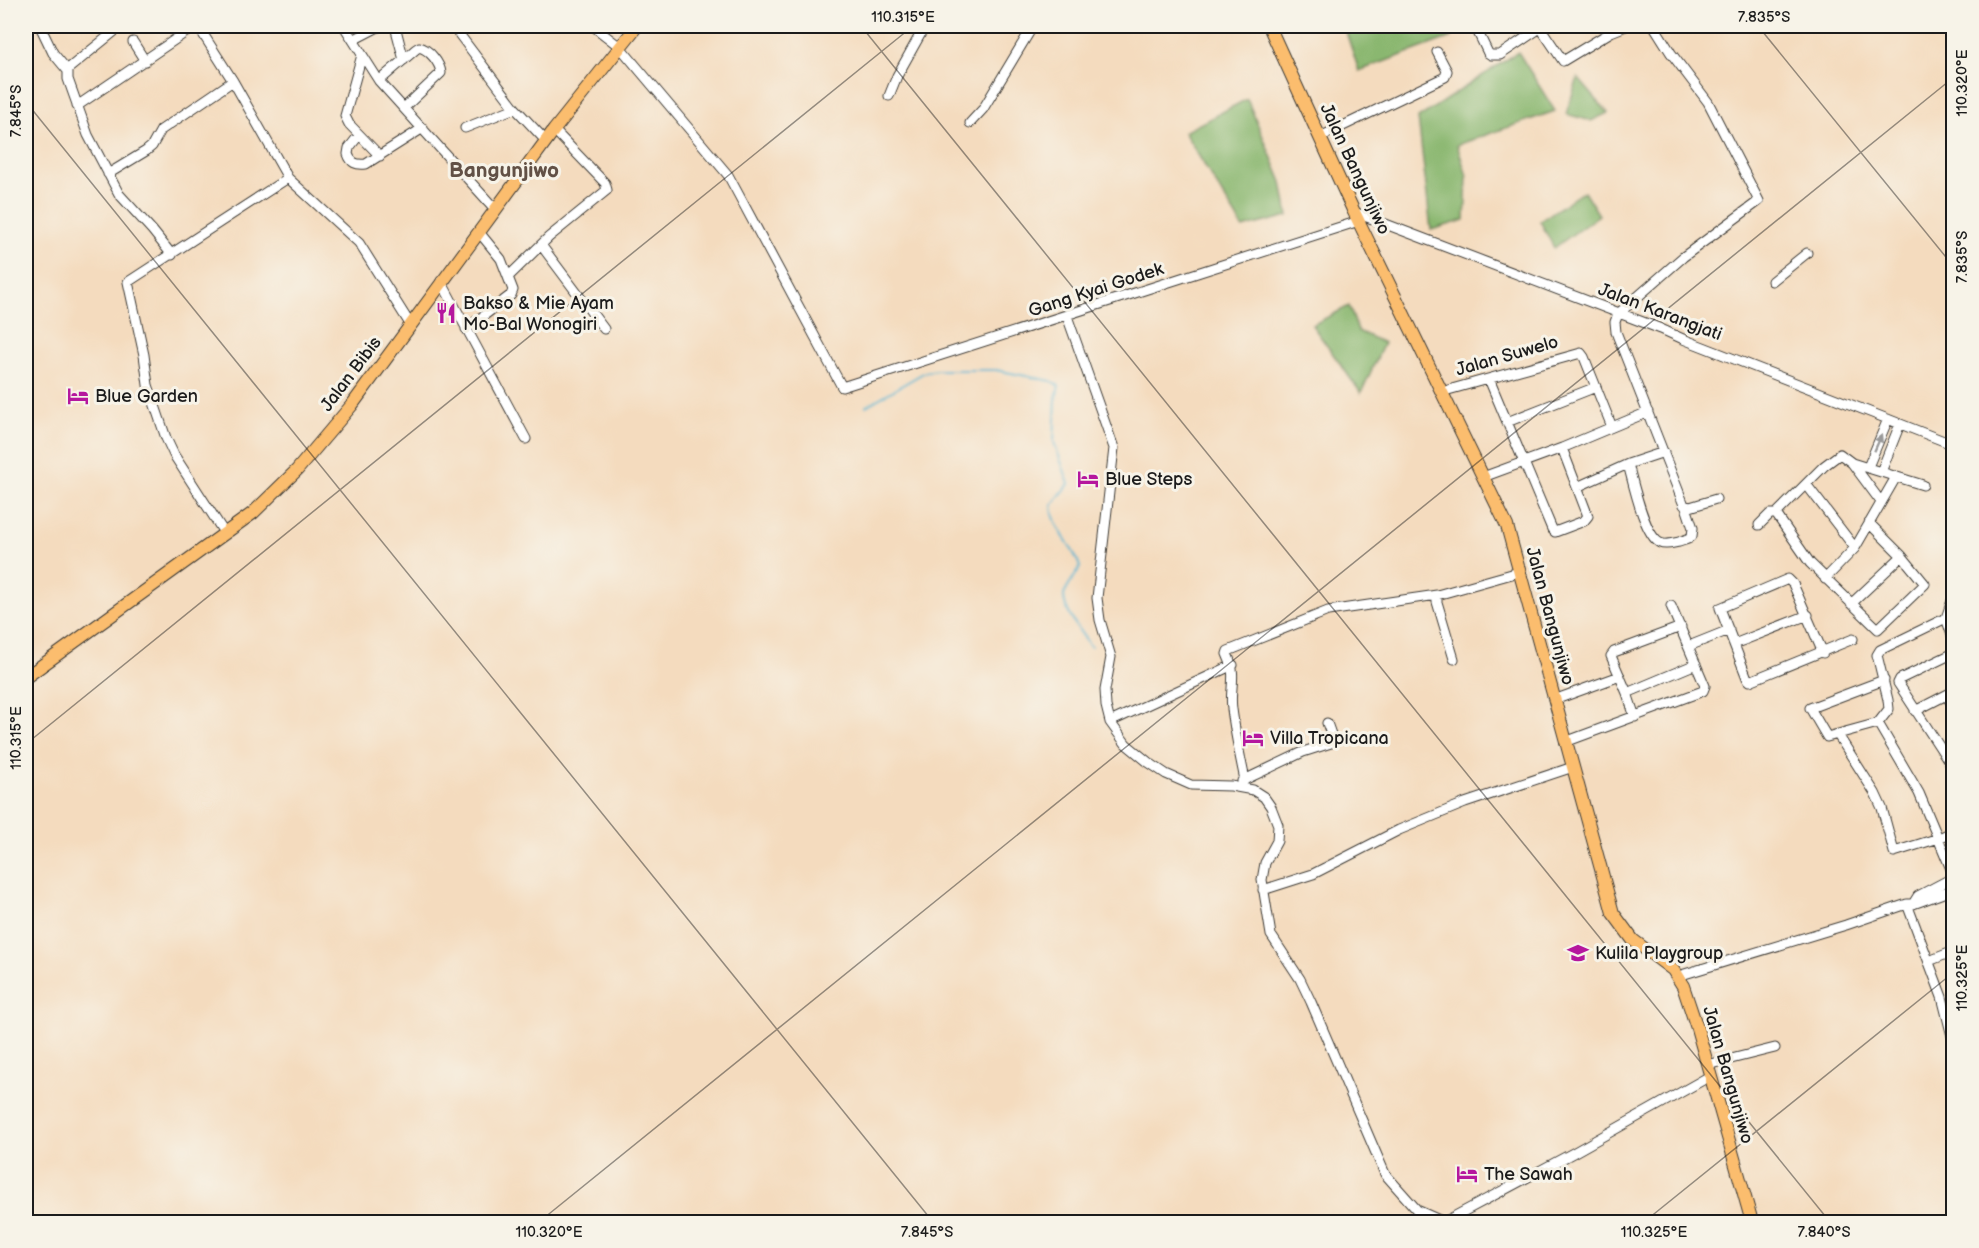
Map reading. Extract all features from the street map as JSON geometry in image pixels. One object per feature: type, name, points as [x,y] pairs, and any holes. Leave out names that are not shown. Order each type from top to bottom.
[{"type":"main road","name":"Jalan Bibis","points":[[26,677],[253,513],[311,455],[352,405],[554,130],[637,26]]},
{"type":"main road","name":"Jalan Bangunjiwo","points":[[1269,26],[1357,217],[1507,526],[1613,913],[1633,940],[1666,963],[1678,976],[1697,1028],[1752,1222]]},
{"type":"street","points":[[40,26],[53,53],[68,71],[68,79],[88,135],[119,194],[171,255]]},
{"type":"street","points":[[68,71],[121,26]]},
{"type":"street","points":[[77,106],[196,26],[233,81],[288,178],[359,243],[410,324]]},
{"type":"street","points":[[344,26],[379,81],[495,209]]},
{"type":"street","points":[[353,40],[380,26]]},
{"type":"street","points":[[395,26],[404,60]]},
{"type":"street","points":[[453,26],[514,108],[546,141]]},
{"type":"street","points":[[593,26],[620,47]]},
{"type":"street","points":[[889,96],[897,76],[926,26]]},
{"type":"street","points":[[970,123],[983,109],[1033,26]]},
{"type":"street","points":[[1475,26],[1488,53],[1495,55],[1500,55],[1542,26],[1563,61],[1609,29],[1626,26]]},
{"type":"street","points":[[1629,464],[1636,495],[1650,531],[1660,543],[1669,544],[1688,540],[1692,536],[1693,528],[1686,507],[1616,332],[1615,322],[1618,314],[1683,257],[1759,201],[1708,102],[1654,26]]},
{"type":"street","points":[[134,42],[145,61]]},
{"type":"street","points":[[379,81],[416,48],[423,47],[441,70],[439,76],[404,108]]},
{"type":"street","name":"Gang Kyai Godek","points":[[620,47],[728,175],[842,387],[1067,316],[1357,217]]},
{"type":"street","points":[[1320,137],[1444,76],[1447,71],[1437,52]]},
{"type":"street","points":[[362,55],[345,116],[349,124],[380,156]]},
{"type":"street","points":[[108,174],[146,151],[152,146],[161,130],[233,81]]},
{"type":"street","points":[[465,128],[514,108]]},
{"type":"street","points":[[359,135],[349,148],[348,154],[353,163],[358,165],[366,164],[423,128]]},
{"type":"street","points":[[508,277],[541,245],[607,190],[605,183],[554,130]]},
{"type":"street","points":[[225,534],[174,455],[166,438],[148,385],[144,354],[128,285],[130,279],[171,255],[288,178]]},
{"type":"street","name":"Jalan Karangjati","points":[[1357,217],[1661,329],[1953,445]]},
{"type":"street","points":[[466,329],[511,296],[513,290],[501,260],[479,232]]},
{"type":"street","points":[[541,245],[604,329]]},
{"type":"street","points":[[1772,281],[1807,254]]},
{"type":"street","points":[[441,281],[526,440]]},
{"type":"street","points":[[1067,316],[1114,448],[1097,598],[1100,620],[1112,657],[1105,690],[1110,722],[1125,744],[1166,774],[1191,785],[1231,786],[1253,790],[1264,797],[1271,807],[1278,825],[1277,841],[1265,863],[1263,890],[1271,934],[1300,979],[1311,1002],[1385,1174],[1417,1210],[1444,1222],[1573,1154],[1709,1070],[1775,1048]]},
{"type":"street","name":"Jalan Suwelo","points":[[1441,392],[1581,353],[1596,387]]},
{"type":"street","points":[[1489,379],[1555,532],[1588,518],[1562,448]]},
{"type":"street","points":[[1507,422],[1596,387],[1612,427]]},
{"type":"street","points":[[1483,477],[1524,463],[1648,412]]},
{"type":"street","points":[[1868,467],[1888,419]]},
{"type":"street","points":[[1881,472],[1899,424]]},
{"type":"street","points":[[1577,487],[1629,464],[1664,452]]},
{"type":"street","points":[[1759,525],[1770,514],[1776,514],[1838,455],[1852,463],[1881,502]]},
{"type":"street","points":[[1852,463],[1923,485]]},
{"type":"street","points":[[1825,579],[1855,548],[1896,477]]},
{"type":"street","points":[[1806,484],[1855,548]]},
{"type":"street","points":[[1686,507],[1716,499]]},
{"type":"street","points":[[1776,514],[1810,563],[1875,628],[1880,628],[1925,584],[1902,556],[1869,523]]},
{"type":"street","points":[[1851,604],[1902,556]]},
{"type":"street","points":[[1245,780],[1232,707],[1233,664],[1227,654],[1228,651],[1328,611],[1437,595],[1519,572]]},
{"type":"street","points":[[1823,653],[1808,615],[1790,580],[1785,579],[1720,608],[1747,678],[1752,681],[1823,653],[1853,639]]},
{"type":"street","points":[[1437,595],[1454,659]]},
{"type":"street","points":[[1953,595],[1946,618],[1953,641]]},
{"type":"street","points":[[1565,742],[1703,691],[1705,686],[1682,627],[1671,606]]},
{"type":"street","points":[[1734,644],[1808,615]]},
{"type":"street","points":[[1884,680],[1811,706],[1810,708],[1827,737],[1878,723],[1889,709],[1884,680],[1877,655],[1880,650],[1946,618]]},
{"type":"street","points":[[1635,717],[1611,656],[1614,652],[1682,627]]},
{"type":"street","points":[[1689,646],[1729,630]]},
{"type":"street","points":[[1953,653],[1898,683],[1953,770]]},
{"type":"street","points":[[1110,722],[1233,664]]},
{"type":"street","points":[[1627,693],[1696,664]]},
{"type":"street","points":[[1554,700],[1620,676]]},
{"type":"street","points":[[1915,711],[1950,693],[1953,707]]},
{"type":"street","points":[[1231,786],[1304,752],[1331,743],[1332,737],[1327,723]]},
{"type":"street","points":[[1878,723],[1920,793],[1953,876],[1918,896],[1910,904]]},
{"type":"street","points":[[1838,735],[1875,793],[1882,808],[1894,852],[1939,838],[1953,831]]},
{"type":"street","points":[[1263,890],[1312,874],[1399,830],[1454,808],[1573,767]]},
{"type":"street","points":[[1678,976],[1846,925],[1953,889]]},
{"type":"street","points":[[1910,904],[1942,997],[1953,1044]]},
{"type":"street","points":[[1929,961],[1953,951]]},
{"type":"green space","points":[[1344,26],[1445,26],[1451,37],[1359,71]]},
{"type":"green space","points":[[1518,52],[1555,111],[1457,145],[1467,176],[1465,220],[1431,230],[1418,118]]},
{"type":"green space","points":[[1578,78],[1608,113],[1591,121],[1566,114]]},
{"type":"green space","points":[[1247,99],[1282,182],[1288,216],[1243,228],[1184,132]]},
{"type":"green space","points":[[1584,191],[1599,215],[1554,248],[1540,221]]},
{"type":"green space","points":[[1349,306],[1358,331],[1384,343],[1361,393],[1312,325]]},
{"type":"waterway","points":[[866,406],[925,372],[937,370],[996,370],[1051,381],[1059,386],[1056,398],[1054,442],[1069,484],[1052,505],[1053,514],[1059,530],[1073,551],[1080,567],[1065,592],[1065,605],[1091,647]]},
{"type":"place","name":"Bakso & Mie Ayam Mo-Bal Wonogiri","points":[[446,313]]},
{"type":"place","name":"Blue Garden","points":[[78,396]]},
{"type":"place","name":"Blue Steps","points":[[1088,479]]},
{"type":"place","name":"Villa Tropicana","points":[[1253,738]]},
{"type":"place","name":"Kulila Playgroup","points":[[1578,953]]},
{"type":"place","name":"The Sawah","points":[[1467,1174]]},
{"type":"district","name":"Bangunjiwo","points":[[504,170]]}]
